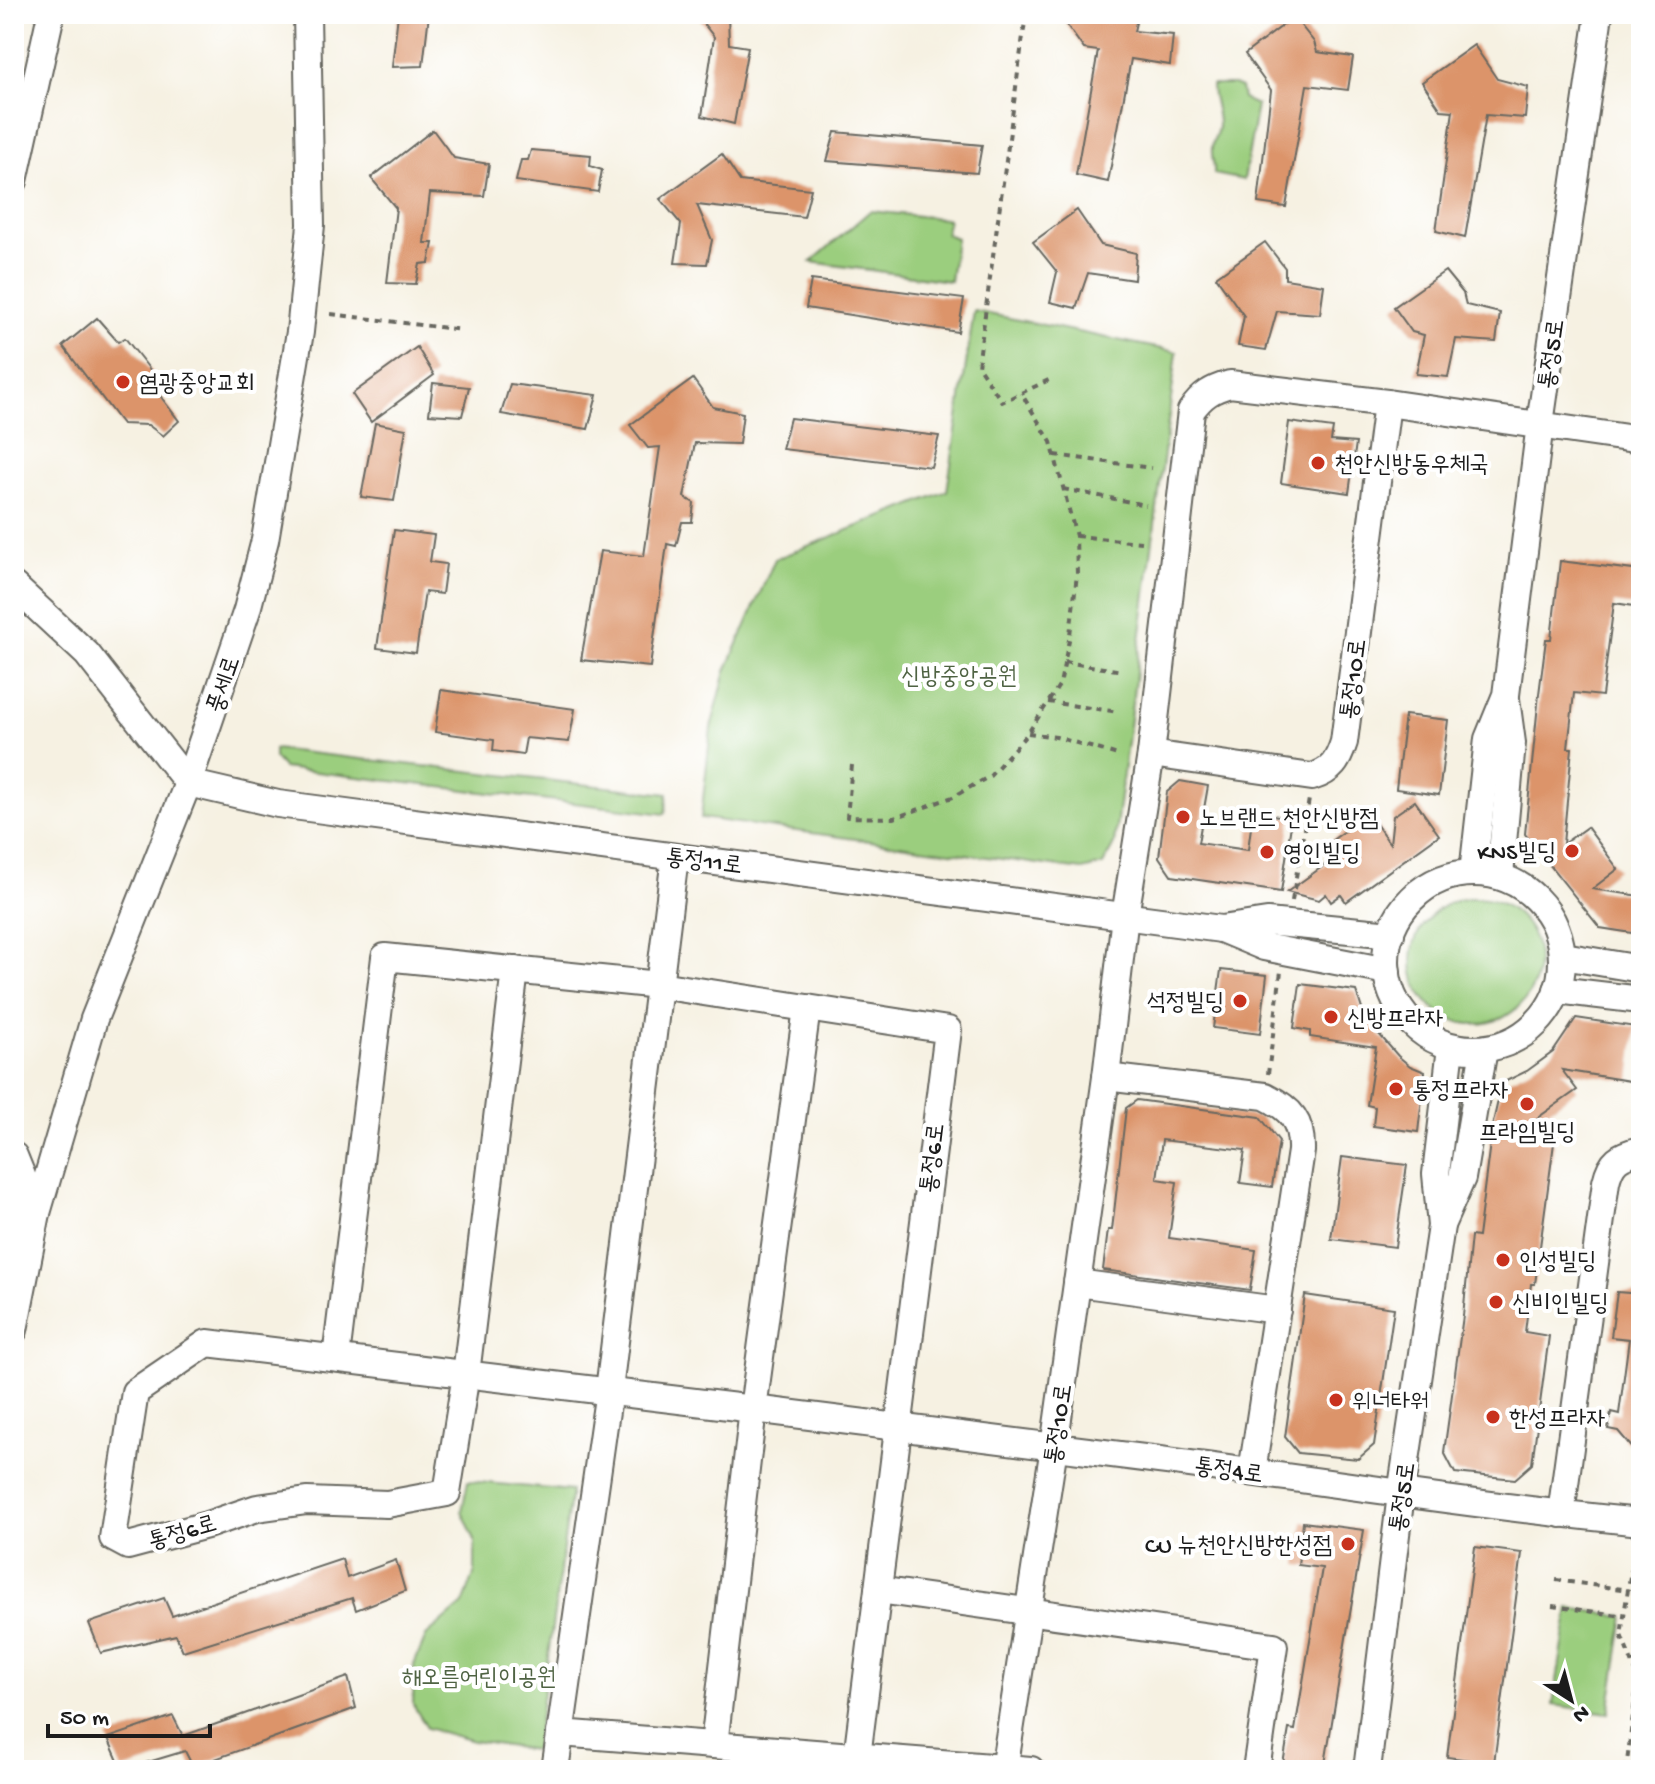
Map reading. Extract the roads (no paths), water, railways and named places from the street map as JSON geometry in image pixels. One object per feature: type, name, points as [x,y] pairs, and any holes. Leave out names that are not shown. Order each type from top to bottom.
[{"type":"street","points":[[14,181],[51,14]]},
{"type":"street","name":"풍세로","points":[[14,1330],[37,1213],[94,1019],[188,783],[247,610],[265,540],[300,332],[311,225],[307,14]]},
{"type":"street","name":"통정5로","points":[[1506,695],[1540,424],[1599,14]]},
{"type":"street","name":"통정10로","points":[[1004,1768],[1054,1447],[1106,1077],[1125,916],[1151,754],[1191,411],[1199,398],[1212,389],[1230,384],[1641,440]]},
{"type":"street","name":"통정10로","points":[[1151,754],[1312,777],[1326,773],[1338,761],[1344,742],[1387,403]]},
{"type":"street","points":[[14,586],[87,654],[188,783]]},
{"type":"street","points":[[1473,873],[1488,739],[1506,695]]},
{"type":"street","points":[[1500,876],[1512,743],[1506,695]]},
{"type":"street","name":"통정11로","points":[[188,783],[278,804],[1221,929]]},
{"type":"street","points":[[555,1770],[609,1390],[675,857]]},
{"type":"street","points":[[1460,874],[1500,876],[1518,884],[1541,903],[1557,928],[1563,956],[1557,990],[1548,1010],[1528,1031],[1503,1045],[1484,1049],[1451,1047],[1421,1032],[1401,1012],[1389,986],[1387,971],[1386,957],[1392,927],[1408,902],[1432,884],[1460,874]]},
{"type":"street","points":[[1221,929],[1267,922],[1391,934]]},
{"type":"street","points":[[1221,929],[1264,947],[1387,971]]},
{"type":"street","points":[[1563,956],[1641,969]]},
{"type":"street","name":"통정6로","points":[[336,1358],[385,957],[659,985],[948,1030],[897,1428]]},
{"type":"street","name":"통정6로","points":[[515,970],[466,1374],[447,1493],[387,1504],[307,1501],[257,1508],[128,1546],[113,1538],[135,1392],[207,1343],[466,1374],[609,1390]]},
{"type":"street","points":[[1557,990],[1641,1000]]},
{"type":"street","points":[[714,1745],[753,1409],[807,1008]]},
{"type":"street","points":[[1441,1226],[1436,1174],[1451,1047]]},
{"type":"street","points":[[1441,1226],[1462,1178],[1484,1049]]},
{"type":"street","points":[[1106,1077],[1265,1096],[1284,1105],[1302,1135],[1252,1472]]},
{"type":"street","points":[[1561,1514],[1606,1182],[1610,1167],[1624,1154],[1641,1150]]},
{"type":"street","points":[[14,1156],[37,1213]]},
{"type":"street","name":"통정5로","points":[[1367,1770],[1401,1494],[1441,1226]]},
{"type":"street","points":[[1077,1283],[1277,1310]]},
{"type":"street","name":"통정4로","points":[[609,1390],[1252,1472],[1401,1494],[1641,1522]]},
{"type":"street","points":[[857,1757],[897,1428]]},
{"type":"street","points":[[878,1590],[1274,1646],[1256,1770]]},
{"type":"street","points":[[560,1733],[1031,1770]]},
{"type":"place","name":"염광중앙교회","points":[[123,382]]},
{"type":"place","name":"천안신방동우체국","points":[[1318,463]]},
{"type":"place","name":"노브랜드 천안신방점","points":[[1183,817]]},
{"type":"place","name":"KNS빌딩","points":[[1572,851]]},
{"type":"place","name":"영인빌딩","points":[[1267,852]]},
{"type":"place","name":"석정빌딩","points":[[1240,1001]]},
{"type":"place","name":"신방프라자","points":[[1331,1017]]},
{"type":"place","name":"통정프라자","points":[[1396,1089]]},
{"type":"place","name":"프라임빌딩","points":[[1527,1104]]},
{"type":"place","name":"인성빌딩","points":[[1503,1260]]},
{"type":"place","name":"신비인빌딩","points":[[1496,1302]]},
{"type":"place","name":"위너타워","points":[[1336,1400]]},
{"type":"place","name":"한성프라자","points":[[1493,1417]]},
{"type":"place","name":"CU 뉴천안신방한성점","points":[[1348,1544]]},
{"type":"park label","name":"신방중앙공원","points":[[959,675]]},
{"type":"park label","name":"해오름어린이공원","points":[[479,1676]]}]
